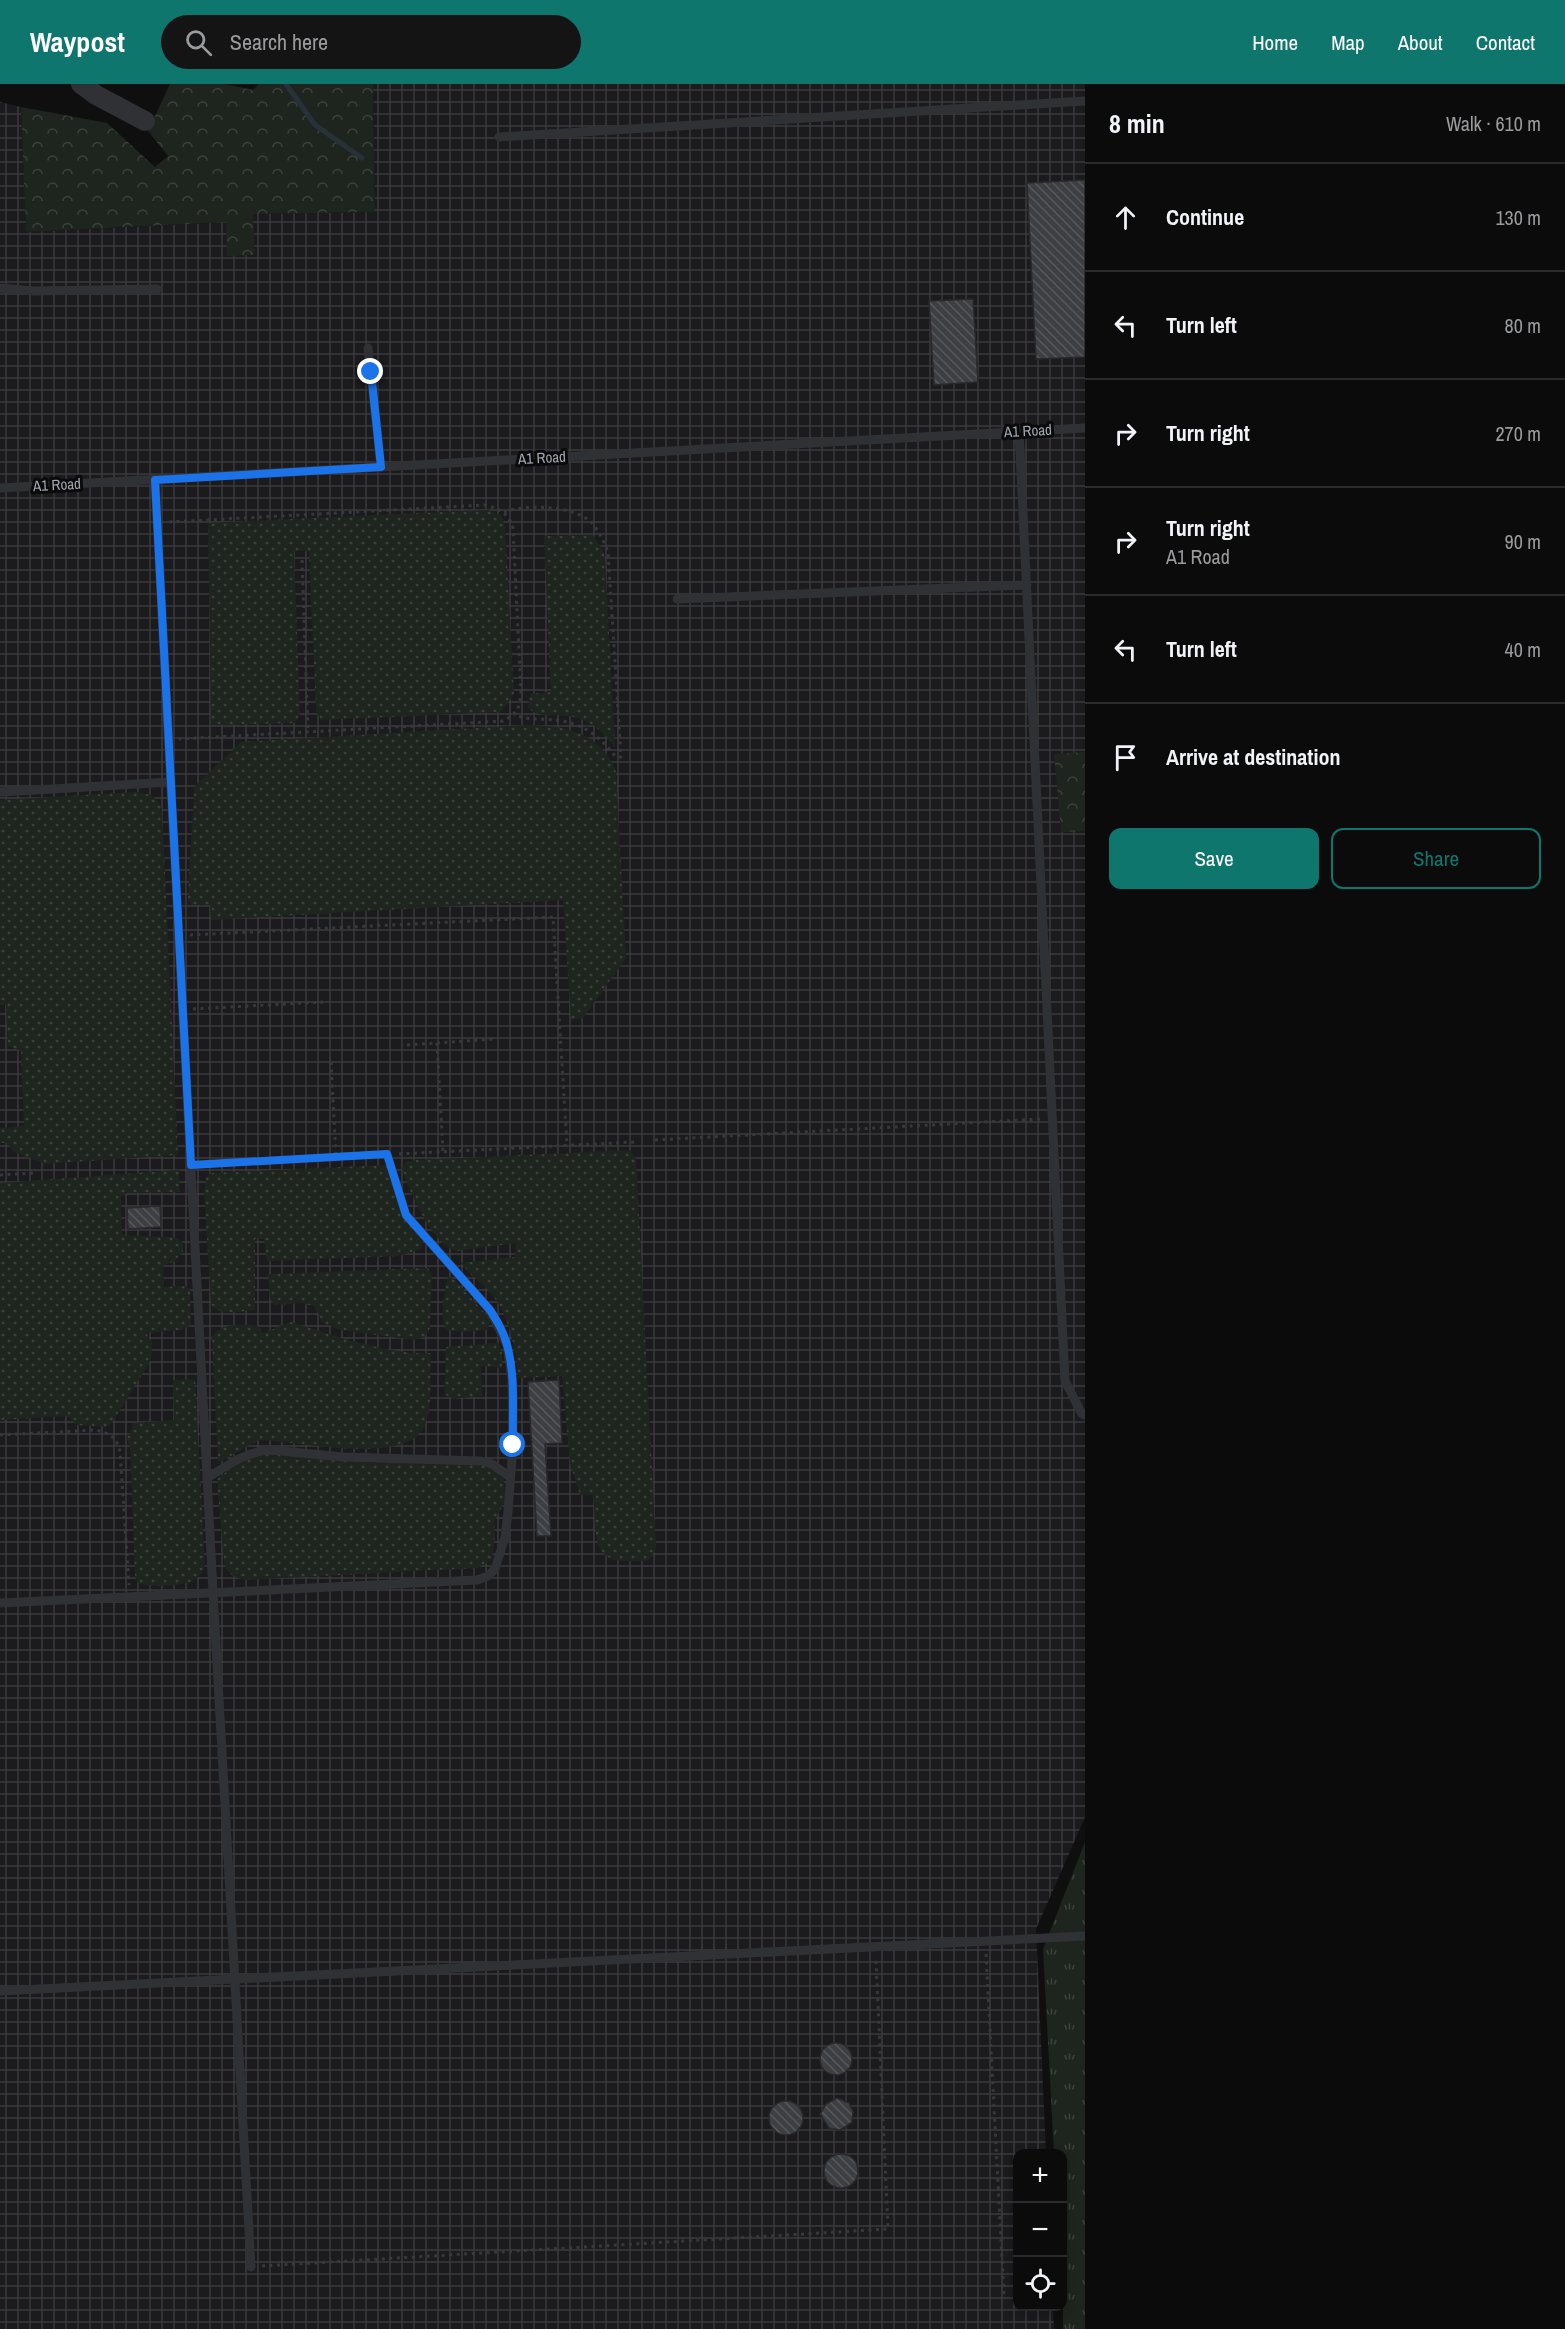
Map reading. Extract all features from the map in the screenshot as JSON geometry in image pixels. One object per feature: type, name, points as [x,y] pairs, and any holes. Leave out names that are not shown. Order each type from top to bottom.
[{"type":"street","points":[[81,84],[96,95],[145,121]]},
{"type":"lane","points":[[499,137],[1085,101]]},
{"type":"lane","points":[[0,288],[34,291],[157,289]]},
{"type":"lane","points":[[368,348],[381,467]]},
{"type":"lane","name":"A1 Road","points":[[0,488],[1085,428]]},
{"type":"lane","points":[[1019,431],[1065,1382],[1082,1414],[1085,1415]]},
{"type":"lane","points":[[155,480],[251,2267]]},
{"type":"lane","points":[[677,599],[1027,585]]},
{"type":"lane","points":[[0,792],[171,782]]},
{"type":"lane","points":[[0,1603],[477,1580],[488,1576],[495,1569],[505,1537],[513,1445],[512,1379],[507,1345],[490,1310],[406,1215],[387,1154]]},
{"type":"lane","points":[[207,1478],[242,1457],[261,1450],[343,1456],[481,1461],[492,1464],[510,1477]]},
{"type":"lane","points":[[0,1992],[1085,1936]]},
{"type":"path","points":[[157,523],[484,506],[496,507],[504,512],[513,528],[521,692],[520,705],[514,715],[503,721],[490,722],[169,740]]},
{"type":"path","points":[[504,512],[519,507],[555,509],[591,522],[600,535],[608,552],[621,757],[616,757],[602,740],[583,727],[561,721],[529,720],[514,715]]},
{"type":"path","points":[[302,560],[308,732]]},
{"type":"path","points":[[179,936],[554,917],[567,1145]]},
{"type":"path","points":[[183,1010],[323,1002]]},
{"type":"path","points":[[407,1045],[494,1039]]},
{"type":"path","points":[[436,1043],[443,1152]]},
{"type":"path","points":[[330,1062],[336,1157]]},
{"type":"path","points":[[655,1140],[1052,1118]]},
{"type":"path","points":[[191,1165],[634,1142]]},
{"type":"path","points":[[0,1175],[33,1173]]},
{"type":"path","points":[[0,1435],[95,1430],[113,1437],[120,1452],[129,1596]]},
{"type":"path","points":[[985,1942],[1004,2297]]},
{"type":"path","points":[[251,2267],[888,2229],[876,1947]]},
{"type":"shaded area","points":[[373,84],[1085,84],[1085,1817],[1036,1929],[1046,2149],[1013,2149],[1013,2311],[1053,2311],[1054,2329],[0,2329],[0,102],[21,107],[27,232],[226,222],[228,256],[253,214],[375,212]]},
{"type":"green space","points":[[170,84],[224,84],[253,90],[259,84],[373,84],[375,212],[253,214],[255,255],[227,256],[226,222],[26,232],[21,107],[107,123],[155,167],[168,156],[148,131]]},
{"type":"green space","points":[[488,510],[501,515],[505,526],[514,694],[501,712],[321,720],[316,708],[309,551],[294,551],[300,714],[295,723],[211,725],[208,523]]},
{"type":"green space","points":[[593,535],[603,550],[605,558],[615,747],[602,732],[586,721],[568,716],[538,713],[528,708],[530,694],[551,692],[544,536]]},
{"type":"green space","points":[[528,725],[556,727],[581,734],[601,748],[616,772],[626,958],[583,1018],[571,1020],[563,900],[211,920],[210,905],[191,905],[188,900],[194,787],[241,742]]},
{"type":"green space","points":[[1085,752],[1085,831],[1061,832],[1054,754]]},
{"type":"green space","points":[[136,792],[152,796],[162,809],[178,1155],[45,1164],[14,1152],[7,1143],[0,1143],[0,1128],[24,1126],[21,1051],[8,1046],[6,1005],[0,1005],[0,800]]},
{"type":"green space","points":[[630,1150],[636,1158],[656,1549],[649,1560],[629,1561],[615,1560],[600,1548],[595,1527],[593,1495],[580,1495],[570,1463],[562,1376],[518,1378],[511,1336],[500,1306],[490,1292],[461,1263],[515,1257],[516,1243],[457,1251],[448,1247],[431,1229],[423,1216],[402,1168],[406,1162],[417,1160]]},
{"type":"green space","points":[[386,1165],[423,1242],[421,1249],[399,1256],[267,1261],[264,1239],[255,1239],[255,1310],[225,1312],[219,1311],[211,1304],[204,1190],[206,1178],[211,1173]]},
{"type":"green space","points":[[179,1170],[180,1192],[127,1193],[121,1197],[122,1235],[173,1237],[183,1242],[183,1251],[175,1261],[163,1266],[164,1287],[187,1286],[190,1290],[191,1325],[181,1330],[146,1333],[152,1343],[151,1360],[112,1423],[106,1427],[77,1425],[67,1416],[0,1420],[0,1183]]},
{"type":"green space","points":[[428,1268],[432,1274],[430,1328],[425,1337],[414,1340],[340,1330],[323,1323],[314,1306],[301,1303],[275,1305],[270,1299],[268,1274]]},
{"type":"green space","points":[[448,1276],[454,1279],[491,1320],[487,1330],[460,1332],[445,1328],[443,1309]]},
{"type":"green space","points":[[291,1322],[379,1348],[431,1353],[430,1401],[424,1427],[413,1439],[395,1446],[373,1449],[323,1447],[260,1440],[218,1463],[212,1336],[227,1326],[257,1325],[263,1333]]},
{"type":"green space","points":[[498,1343],[502,1352],[502,1368],[481,1366],[482,1396],[453,1399],[444,1394],[446,1347]]},
{"type":"green space","points":[[195,1379],[205,1566],[197,1578],[188,1583],[165,1586],[143,1585],[138,1583],[135,1575],[130,1447],[126,1437],[133,1423],[174,1420],[173,1380]]},
{"type":"green space","points":[[278,1453],[373,1463],[441,1462],[484,1465],[497,1471],[504,1477],[505,1501],[494,1522],[492,1560],[477,1568],[245,1580],[235,1576],[227,1570],[224,1563],[217,1479],[245,1460]]},
{"type":"green space","points":[[1085,1842],[1085,2329],[1063,2329],[1063,2311],[1067,2311],[1067,2149],[1054,2149],[1043,1949]]},
{"type":"building","points":[[1085,180],[1085,357],[1036,359],[1027,183]]},
{"type":"building","points":[[973,299],[978,382],[934,385],[929,301]]},
{"type":"building","points":[[160,1206],[161,1227],[128,1229],[127,1208]]},
{"type":"building","points":[[559,1380],[562,1443],[545,1444],[551,1536],[537,1536],[528,1382]]},
{"type":"building","points":[[836,2043],[847,2048],[852,2059],[847,2070],[836,2075],[825,2070],[820,2059],[825,2048]]},
{"type":"building","points":[[837,2098],[849,2103],[853,2112],[852,2122],[840,2130],[829,2128],[820,2114],[826,2104]]},
{"type":"building","points":[[786,2101],[798,2106],[803,2118],[798,2130],[786,2135],[774,2130],[769,2118],[774,2106]]},
{"type":"building","points":[[841,2154],[853,2159],[858,2171],[853,2183],[841,2188],[829,2183],[824,2171],[829,2159]]},
{"type":"waterway","points":[[286,84],[315,125],[362,158]]},
{"type":"route","points":[[371,372],[381,467],[155,480],[191,1165],[387,1154],[406,1215],[490,1310],[500,1327],[507,1345],[512,1379],[513,1445]]}]
